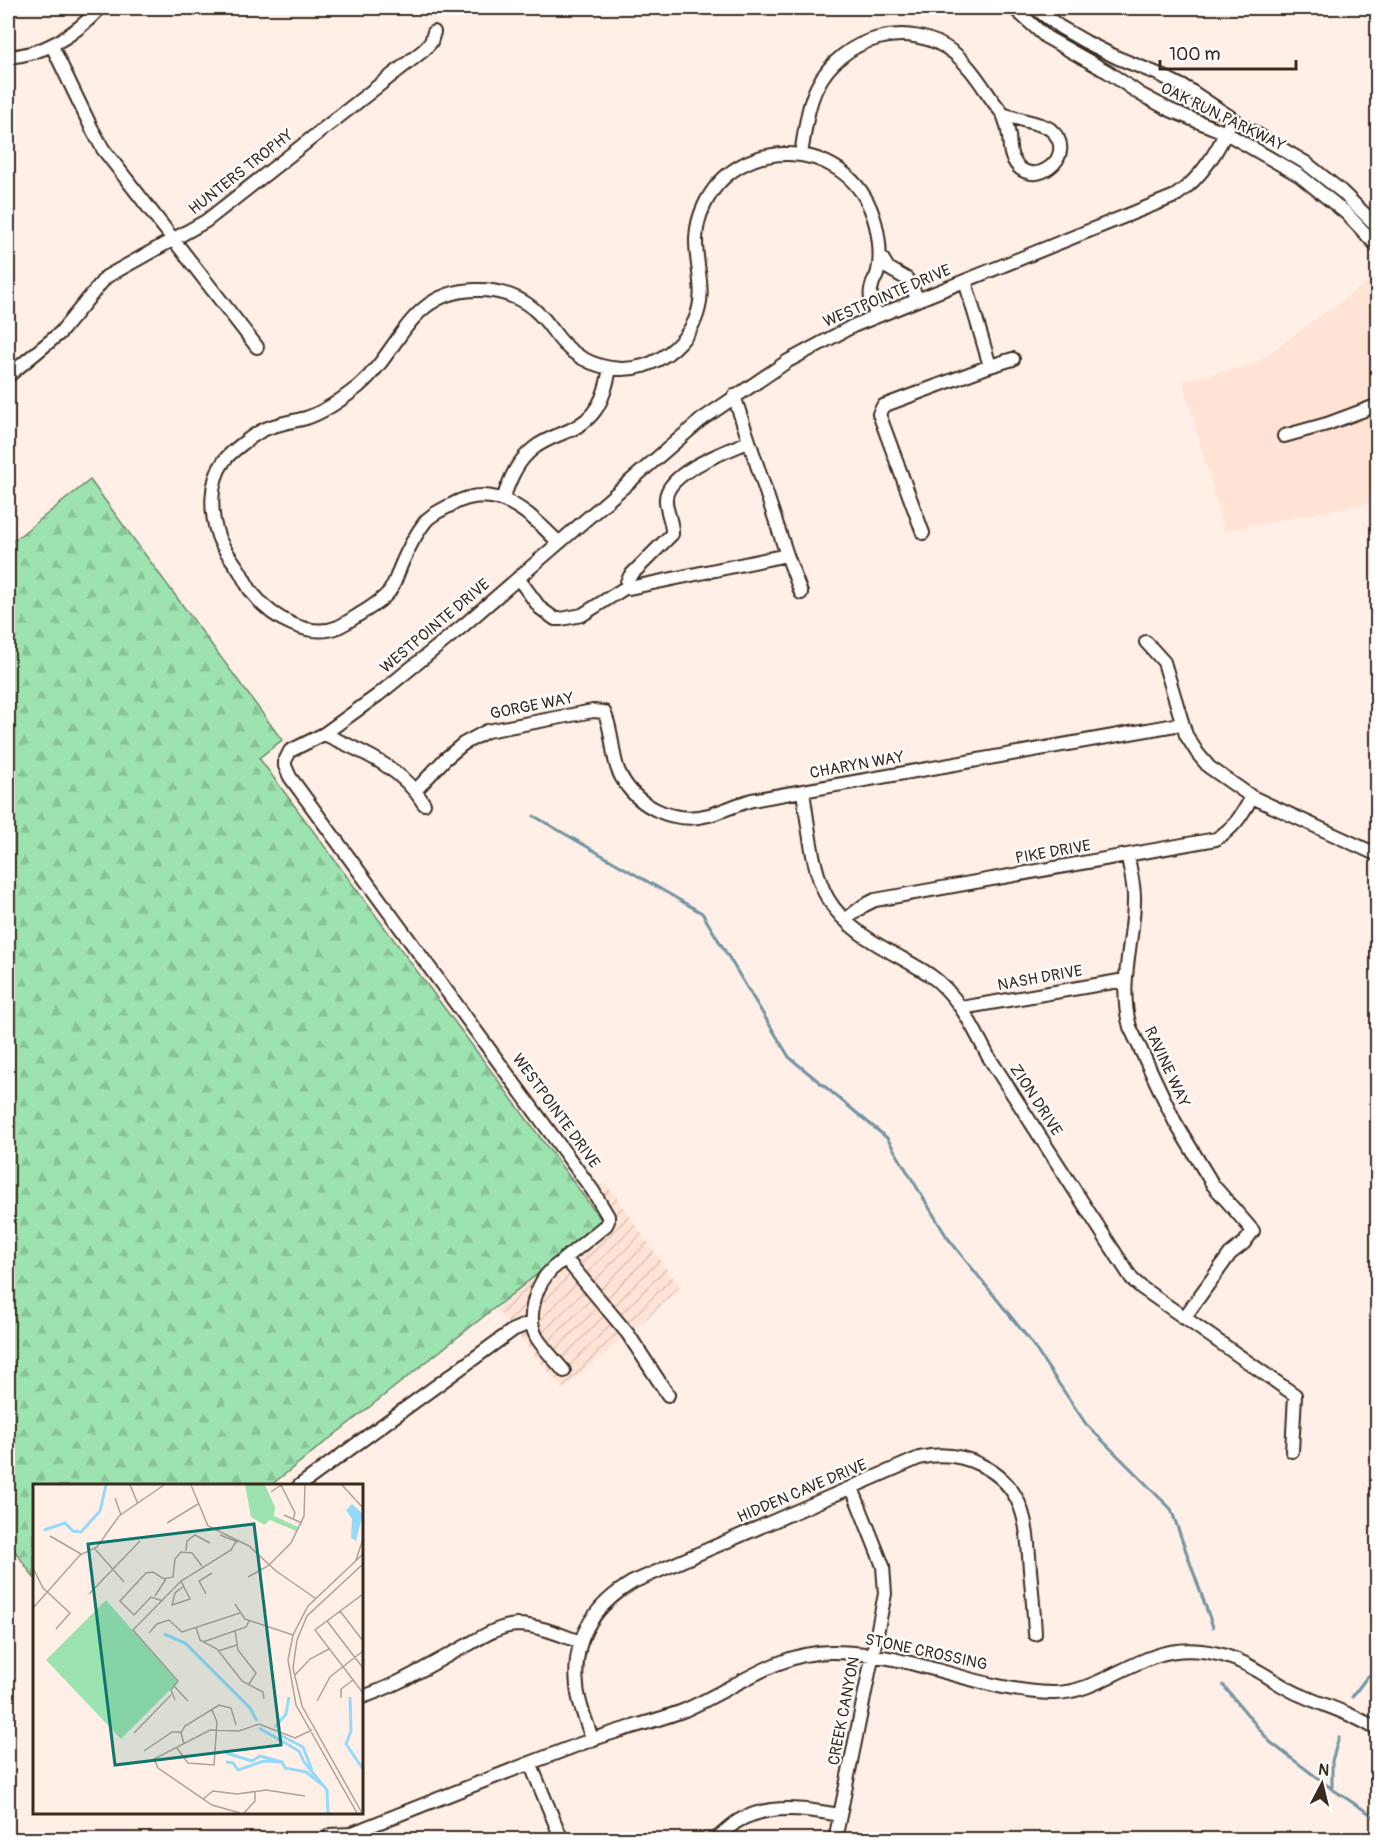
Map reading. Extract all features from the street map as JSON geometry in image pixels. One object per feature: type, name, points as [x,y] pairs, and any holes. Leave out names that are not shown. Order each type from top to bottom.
[{"type":"street","points":[[8,57],[28,54],[52,46],[74,32],[100,8]]},
{"type":"street","name":"OAK RUN PARKWAY","points":[[1014,8],[1046,37],[1108,72],[1140,94],[1177,113],[1226,133],[1292,170],[1346,213],[1377,248]]},
{"type":"street","name":"OAK RUN PARKWAY","points":[[1035,8],[1076,37],[1118,58],[1172,80],[1232,119],[1285,149],[1324,176],[1377,227]]},
{"type":"street","name":"HUNTERS TROPHY","points":[[8,376],[60,333],[106,276],[206,221],[424,50],[431,42],[434,32]]},
{"type":"street","points":[[801,154],[812,100],[822,77],[837,60],[854,48],[873,39],[888,36],[905,35],[922,38],[952,51],[972,71],[1003,114],[1008,129],[1011,155],[1018,166],[1023,170],[1036,173],[1048,170],[1059,154],[1060,148],[1059,141],[1052,130],[1041,124],[1023,122],[1003,114]]},
{"type":"street","points":[[52,46],[98,140],[257,346]]},
{"type":"street","name":"WESTPOINTE DRIVE","points":[[532,1322],[534,1305],[546,1274],[606,1225],[608,1216],[593,1191],[287,772],[285,761],[288,753],[324,734],[378,695],[701,420],[734,396],[808,350],[853,326],[1175,196],[1203,171],[1232,119]]},
{"type":"street","points":[[559,543],[525,511],[503,499],[464,497],[428,518],[406,555],[390,591],[371,607],[334,629],[312,630],[288,624],[255,597],[218,539],[211,504],[215,483],[224,460],[263,430],[311,416],[328,408],[358,387],[380,365],[413,317],[423,308],[449,294],[479,289],[511,295],[538,312],[567,347],[579,357],[610,368],[632,368],[655,361],[674,349],[690,329],[698,311],[702,290],[695,244],[698,221],[715,188],[733,170],[756,158],[779,153],[801,154],[833,166],[859,187],[871,207],[875,221],[879,254],[878,273],[870,294],[877,316]]},
{"type":"street","points":[[879,254],[892,272]]},
{"type":"street","points":[[876,278],[898,272],[907,279],[918,299]]},
{"type":"street","points":[[965,281],[990,366]]},
{"type":"street","points":[[923,533],[879,414],[883,406],[1013,359]]},
{"type":"street","points":[[503,499],[514,472],[526,455],[546,440],[580,426],[596,412],[605,393],[610,368]]},
{"type":"street","points":[[734,396],[786,555],[801,592]]},
{"type":"street","points":[[1284,436],[1327,424],[1377,405]]},
{"type":"street","points":[[518,578],[540,608],[555,619],[582,615],[628,586],[630,576],[672,534],[666,501],[669,488],[702,461],[748,442]]},
{"type":"street","points":[[628,586],[632,588],[786,555]]},
{"type":"street","points":[[1146,642],[1164,662],[1181,724],[1191,745],[1209,767],[1252,797],[1377,855]]},
{"type":"street","name":"GORGE WAY","points":[[416,790],[445,759],[463,744],[487,731],[593,711],[604,712]]},
{"type":"street","name":"CHARYN WAY","points":[[604,712],[609,722],[614,755],[621,776],[636,796],[656,810],[669,815],[696,817],[752,800],[1181,724]]},
{"type":"street","points":[[324,734],[378,759],[416,790],[424,804]]},
{"type":"street","name":"ZION DRIVE","points":[[803,792],[816,864],[824,892],[829,900],[857,931],[886,951],[931,976],[954,996],[988,1056],[1132,1279],[1295,1395],[1292,1451]]},
{"type":"street","name":"PIKE DRIVE","points":[[846,920],[863,906],[875,900],[1216,839],[1229,831],[1239,820],[1252,797]]},
{"type":"street","name":"RAVINE WAY","points":[[1128,856],[1134,899],[1125,980],[1126,1016],[1133,1037],[1174,1122],[1213,1185],[1253,1231],[1244,1243],[1230,1254],[1184,1318]]},
{"type":"street","name":"NASH DRIVE","points":[[961,1008],[1125,980]]},
{"type":"street","points":[[565,1258],[628,1334],[668,1395]]},
{"type":"street","points":[[299,1484],[513,1330],[532,1322],[537,1338],[564,1371]]},
{"type":"street","name":"HIDDEN CAVE DRIVE","points":[[592,1739],[579,1702],[578,1652],[580,1642],[605,1601],[633,1582],[919,1458],[954,1455],[976,1462],[992,1470],[1015,1493],[1026,1524],[1035,1634]]},
{"type":"street","name":"CREEK CANYON","points":[[835,1839],[885,1594],[884,1572],[876,1545],[852,1488]]},
{"type":"street","points":[[363,1698],[391,1686],[505,1627],[530,1626],[580,1642]]},
{"type":"street","name":"STONE CROSSING","points":[[330,1837],[350,1834],[592,1739],[683,1710],[780,1662],[818,1653],[873,1655],[1016,1689],[1055,1693],[1084,1688],[1155,1656],[1188,1650],[1206,1651],[1237,1660],[1291,1691],[1351,1715],[1377,1730]]},
{"type":"street","points":[[530,1764],[562,1839]]},
{"type":"street","points":[[716,1839],[736,1822],[771,1810],[806,1809],[840,1815]]},
{"type":"shaded area","points":[[1377,275],[1377,502],[1224,531],[1183,381],[1254,364]]},
{"type":"shaded area","points":[[605,1182],[681,1289],[563,1389],[496,1309],[603,1223],[585,1197]]},
{"type":"green space","points":[[90,480],[282,740],[259,758],[603,1222],[272,1484],[33,1484],[33,1577],[8,1541],[8,545]]},
{"type":"waterway","points":[[534,816],[702,913],[789,1057],[887,1138],[947,1237],[1028,1338],[1086,1424],[1171,1509],[1213,1627]]},
{"type":"waterway","points":[[1352,1697],[1367,1677],[1378,1670]]},
{"type":"waterway","points":[[1223,1685],[1270,1742],[1332,1789],[1378,1819]]},
{"type":"waterway","points":[[1332,1788],[1332,1761],[1339,1737]]}]
